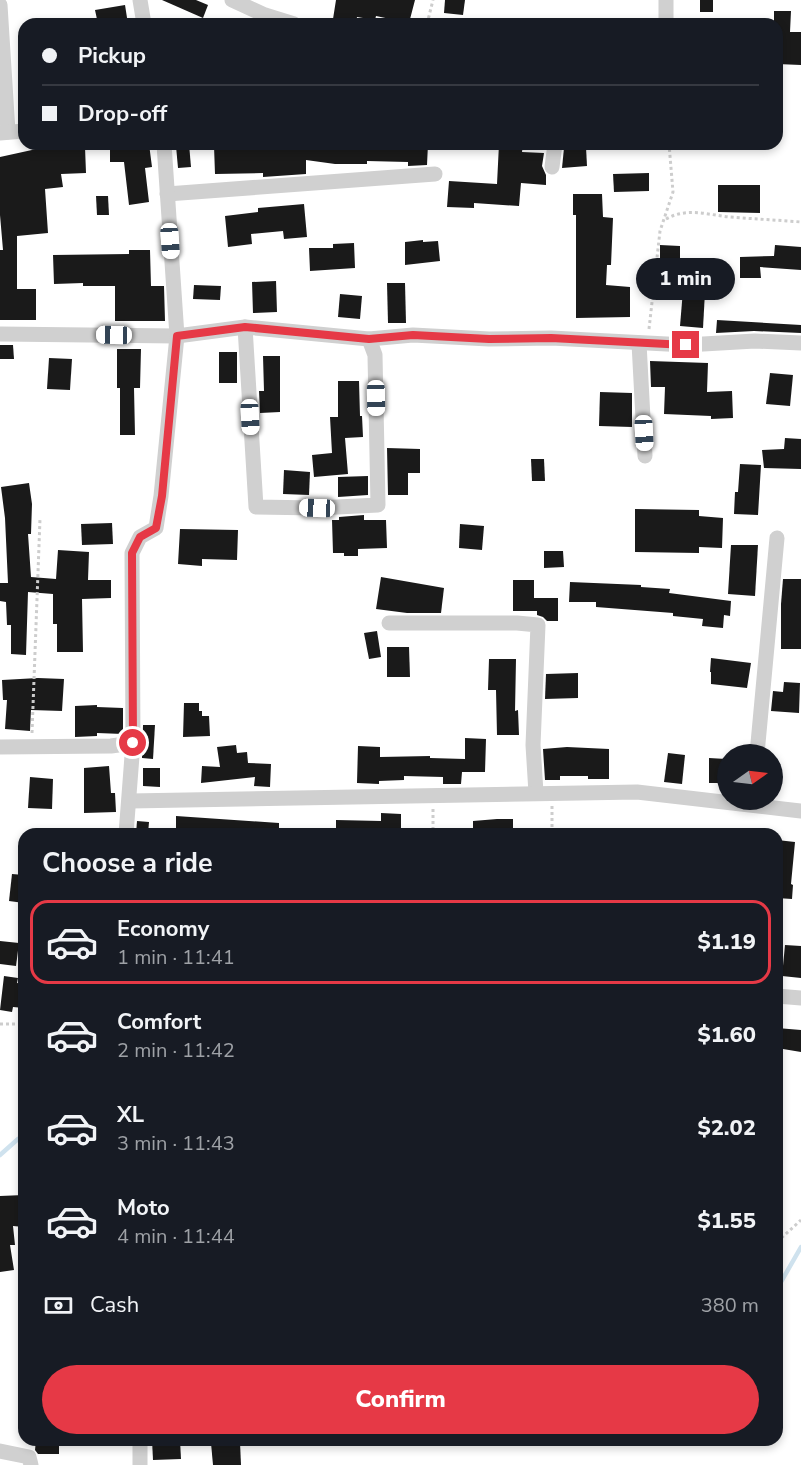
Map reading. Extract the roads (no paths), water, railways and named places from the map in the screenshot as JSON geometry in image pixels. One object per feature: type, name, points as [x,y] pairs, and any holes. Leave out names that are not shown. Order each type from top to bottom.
[{"type":"street","points":[[141,0],[143,18]]},
{"type":"street","points":[[232,0],[275,18]]},
{"type":"street","points":[[666,0],[666,18]]},
{"type":"street","points":[[0,5],[4,132]]},
{"type":"street","points":[[127,828],[133,743],[132,553],[140,537],[156,528],[162,496],[177,336],[164,150]]},
{"type":"street","points":[[552,167],[554,150]]},
{"type":"street","points":[[167,194],[435,174]]},
{"type":"street","points":[[245,327],[256,507],[317,508],[378,505],[375,355],[369,339]]},
{"type":"street","points":[[0,334],[177,336],[245,327],[369,339],[413,335],[489,339],[551,338],[686,345],[755,341],[801,343]]},
{"type":"street","points":[[643,343],[645,456]]},
{"type":"street","points":[[758,744],[777,538]]},
{"type":"street","points":[[388,622],[538,625],[533,745],[544,793]]},
{"type":"street","points":[[0,747],[111,746],[133,743]]},
{"type":"street","points":[[130,801],[637,792],[717,799]]},
{"type":"street","points":[[783,808],[801,812]]},
{"type":"street","points":[[783,996],[801,998]]},
{"type":"street","points":[[140,1446],[140,1465]]},
{"type":"street","points":[[0,1451],[29,1457],[31,1465]]},
{"type":"waterway","points":[[0,1155],[18,1139]]},
{"type":"waterway","points":[[783,1278],[801,1247]]}]
